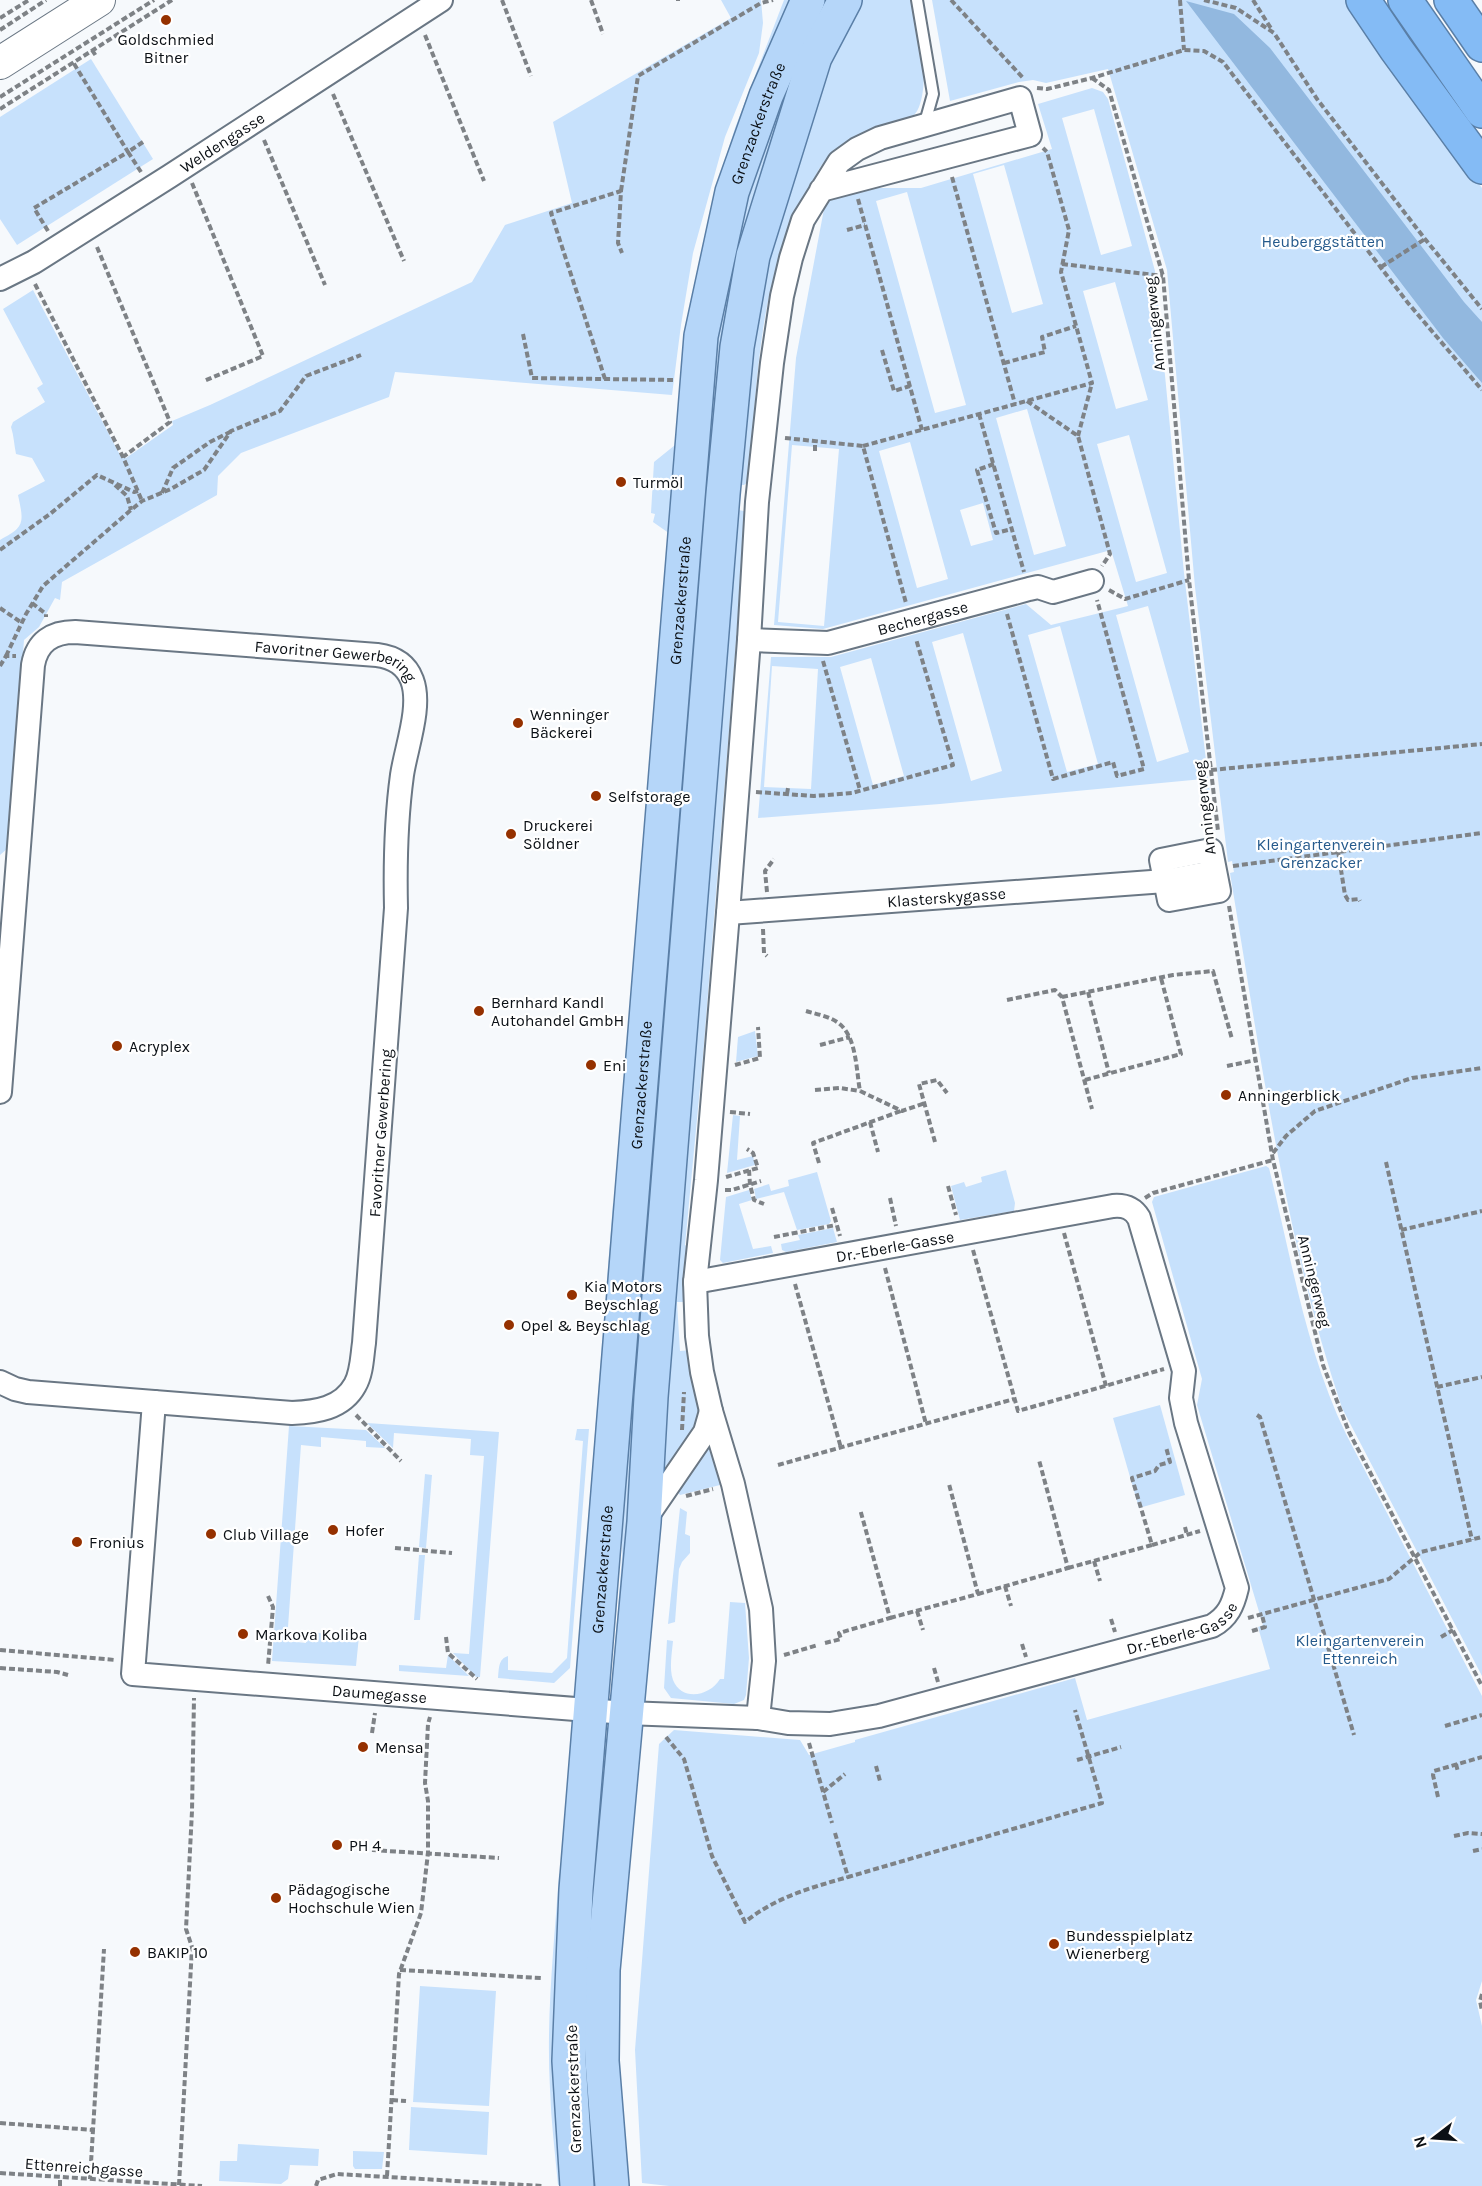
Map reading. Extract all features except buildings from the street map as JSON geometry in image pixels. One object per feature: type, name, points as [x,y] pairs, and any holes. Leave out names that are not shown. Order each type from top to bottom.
[{"type":"highway","points":[[1363,0],[1482,167]]},
{"type":"highway","points":[[1405,0],[1482,111]]},
{"type":"highway","points":[[1451,0],[1482,45]]},
{"type":"main road","points":[[0,63],[99,0]]},
{"type":"main road","name":"Grenzackerstraße","points":[[577,2186],[569,2061],[576,1890],[701,336],[732,192],[766,96],[808,0]]},
{"type":"main road","name":"Grenzackerstraße","points":[[612,2186],[602,2061],[603,1970],[644,1522],[652,1386],[723,495],[737,347],[753,256],[815,57],[845,0]]},
{"type":"street","name":"Weldengasse","points":[[8,272],[58,247],[185,167],[424,6]]},
{"type":"street","points":[[626,1713],[758,1719],[764,1661],[761,1610],[733,1484],[711,1411],[697,1336],[695,1282],[706,1180],[728,913],[757,502],[772,363],[782,296],[791,258],[804,220],[821,190],[838,162],[857,149],[880,138],[1020,99],[1030,135],[821,190]]},
{"type":"street","points":[[723,495],[757,502]]},
{"type":"street","name":"Bechergasse","points":[[749,640],[818,644],[1029,589],[1038,587],[1053,592],[1092,581]]},
{"type":"street","name":"Favoritner Gewerbering","points":[[0,1092],[8,889],[33,665],[36,652],[44,641],[61,632],[75,632],[377,655],[397,661],[412,680],[414,714],[402,775],[395,863],[396,908],[364,1343],[356,1385],[341,1401]]},
{"type":"street","name":"Klasterskygasse","points":[[728,913],[1165,881],[1207,873]]},
{"type":"street","name":"Dr.-Eberle-Gasse","points":[[695,1282],[1113,1206],[1122,1205],[1130,1208],[1139,1218],[1182,1363],[1184,1371],[1181,1398],[1186,1423],[1237,1588],[1228,1613],[1212,1626],[879,1716],[830,1724],[804,1724],[758,1719]]},
{"type":"street","points":[[0,1382],[27,1392],[292,1413],[322,1410],[341,1401]]},
{"type":"street","points":[[133,1668],[154,1402]]},
{"type":"street","points":[[644,1522],[705,1432],[711,1411]]},
{"type":"street","name":"Daumegasse","points":[[133,1668],[191,1678],[626,1713]]},
{"type":"lane","points":[[918,0],[933,94],[924,126]]},
{"type":"path","points":[[0,18],[29,0]]},
{"type":"path","points":[[0,30],[46,0]]},
{"type":"path","points":[[0,97],[154,0]]},
{"type":"path","points":[[0,109],[172,0]]},
{"type":"path","points":[[502,0],[531,76]]},
{"type":"path","points":[[591,0],[603,34]]},
{"type":"path","points":[[622,253],[618,243],[621,191],[638,76],[761,3],[773,0]]},
{"type":"path","points":[[951,0],[1025,79]]},
{"type":"path","points":[[1180,0],[1184,50]]},
{"type":"path","points":[[1204,0],[1236,8],[1274,33]]},
{"type":"path","points":[[1253,0],[1317,99],[1482,309]]},
{"type":"path","points":[[424,6],[484,182]]},
{"type":"path","points":[[92,50],[96,56]]},
{"type":"path","points":[[1033,88],[1047,89],[1092,78],[1184,50],[1204,51],[1223,62],[1408,303],[1482,390]]},
{"type":"path","points":[[73,62],[151,188]]},
{"type":"path","points":[[325,74],[404,261]]},
{"type":"path","name":"Anningerweg","points":[[1092,78],[1109,90],[1162,276],[1190,580],[1219,836]]},
{"type":"path","points":[[255,120],[325,285]]},
{"type":"path","points":[[1002,596],[1053,779],[1113,762],[1116,776],[1144,769],[1092,581],[1110,554],[1078,436],[1092,382],[1061,272],[1070,230],[1047,152],[1030,135]]},
{"type":"path","points":[[58,247],[34,208],[143,142]]},
{"type":"path","points":[[185,167],[263,356],[204,381]]},
{"type":"path","points":[[951,172],[1016,404]]},
{"type":"path","points":[[605,379],[551,213],[621,191]]},
{"type":"path","points":[[857,199],[922,430]]},
{"type":"path","points":[[847,230],[865,225]]},
{"type":"path","points":[[89,227],[170,422],[123,457]]},
{"type":"path","points":[[1381,267],[1425,239]]},
{"type":"path","points":[[1062,264],[1162,276]]},
{"type":"path","points":[[8,272],[123,457],[142,501]]},
{"type":"path","points":[[1004,363],[1045,352],[1042,337],[1076,326]]},
{"type":"path","points":[[523,334],[532,378],[677,381]]},
{"type":"path","points":[[882,350],[894,391],[910,386]]},
{"type":"path","points":[[162,493],[173,468],[210,442],[280,411],[306,376],[361,355]]},
{"type":"path","points":[[863,446],[1092,382]]},
{"type":"path","points":[[1027,400],[1078,436]]},
{"type":"path","points":[[979,414],[1029,589]]},
{"type":"path","points":[[6,656],[42,586],[142,501],[204,470],[231,431]]},
{"type":"path","points":[[815,441],[815,451]]},
{"type":"path","points":[[994,464],[977,470],[996,533],[1012,529]]},
{"type":"path","points":[[0,550],[50,514],[97,475],[134,492],[138,491]]},
{"type":"path","points":[[113,482],[127,496],[131,510]]},
{"type":"path","points":[[1092,581],[1125,599],[1190,580]]},
{"type":"path","points":[[0,608],[22,623]]},
{"type":"path","points":[[818,644],[860,790]]},
{"type":"path","points":[[1211,770],[1482,744]]},
{"type":"path","points":[[787,794],[788,788]]},
{"type":"path","points":[[1233,866],[1482,833]]},
{"type":"path","points":[[1338,851],[1347,900],[1359,899],[1360,901]]},
{"type":"path","points":[[767,956],[764,953],[765,871],[774,859]]},
{"type":"path","name":"Anningerweg","points":[[1229,903],[1273,1160],[1330,1387],[1349,1432],[1481,1683]]},
{"type":"path","points":[[1062,997],[1173,975],[1213,971],[1232,1038]]},
{"type":"path","points":[[1085,1080],[1181,1054],[1161,978]]},
{"type":"path","points":[[1007,1000],[1055,990],[1062,997],[1092,1109]]},
{"type":"path","points":[[1088,992],[1109,1073]]},
{"type":"path","points":[[806,1011],[837,1021],[845,1028],[850,1036],[860,1091]]},
{"type":"path","points":[[734,1065],[760,1058],[758,1027]]},
{"type":"path","points":[[820,1045],[850,1036]]},
{"type":"path","points":[[1227,1066],[1256,1060]]},
{"type":"path","points":[[1272,1154],[1286,1136],[1315,1111],[1412,1078],[1482,1068]]},
{"type":"path","points":[[935,1142],[919,1084],[937,1080],[947,1093]]},
{"type":"path","points":[[814,1090],[840,1088],[860,1091],[902,1111]]},
{"type":"path","points":[[819,1163],[813,1143],[925,1103]]},
{"type":"path","points":[[730,1112],[750,1114]]},
{"type":"path","points":[[870,1122],[878,1152]]},
{"type":"path","points":[[725,1177],[758,1168],[753,1153],[747,1149]]},
{"type":"path","points":[[1130,1208],[1153,1193],[1273,1160]]},
{"type":"path","points":[[1386,1161],[1472,1540]]},
{"type":"path","points":[[749,1170],[754,1200],[764,1204]]},
{"type":"path","points":[[724,1190],[732,1190],[761,1181]]},
{"type":"path","points":[[948,1186],[1018,1411],[1182,1363]]},
{"type":"path","points":[[890,1197],[890,1247],[926,1424]]},
{"type":"path","points":[[832,1208],[845,1255]]},
{"type":"path","points":[[1401,1230],[1482,1211]]},
{"type":"path","points":[[1059,1216],[1106,1386]]},
{"type":"path","points":[[774,1237],[837,1225]]},
{"type":"path","points":[[790,1265],[841,1448]]},
{"type":"path","points":[[1437,1388],[1482,1377]]},
{"type":"path","points":[[685,1385],[678,1472],[674,1493],[676,1499],[733,1484]]},
{"type":"path","points":[[778,1466],[1014,1399]]},
{"type":"path","points":[[341,1401],[401,1461]]},
{"type":"path","points":[[1259,1415],[1354,1735]]},
{"type":"path","points":[[1152,1545],[1132,1478],[1155,1471],[1159,1465],[1170,1462],[1166,1447]]},
{"type":"path","points":[[1039,1460],[1068,1568]]},
{"type":"path","points":[[949,1484],[978,1594]]},
{"type":"path","points":[[860,1509],[890,1618]]},
{"type":"path","points":[[825,1644],[841,1639],[839,1633],[1218,1526]]},
{"type":"path","points":[[1185,1527],[1187,1535]]},
{"type":"path","points":[[1242,1619],[1389,1579],[1421,1552],[1482,1537]]},
{"type":"path","points":[[395,1548],[452,1553]]},
{"type":"path","points":[[1094,1561],[1100,1581]]},
{"type":"path","points":[[1005,1586],[1011,1606]]},
{"type":"path","points":[[267,1684],[273,1607],[268,1596]]},
{"type":"path","points":[[917,1611],[923,1630]]},
{"type":"path","points":[[1252,1631],[1266,1627],[1262,1615]]},
{"type":"path","points":[[1441,1637],[1453,1630]]},
{"type":"path","points":[[446,1637],[448,1653],[477,1679],[486,1680]]},
{"type":"path","points":[[784,1655],[818,1646]]},
{"type":"path","points":[[0,1650],[133,1668]]},
{"type":"path","points":[[0,1668],[57,1672],[68,1675]]},
{"type":"path","points":[[179,2185],[192,1947],[186,1929],[195,1706],[191,1678]]},
{"type":"path","points":[[387,2176],[400,1970],[421,1913],[428,1854],[428,1801],[425,1771],[428,1724],[437,1698]]},
{"type":"path","points":[[666,1737],[684,1759],[712,1856],[745,1922],[760,1910],[795,1892],[1102,1803],[1075,1710]]},
{"type":"path","points":[[1446,1726],[1482,1715]]},
{"type":"path","points":[[804,1724],[832,1823]]},
{"type":"path","points":[[1077,1760],[1121,1747]]},
{"type":"path","points":[[1438,1797],[1434,1771],[1482,1757]]},
{"type":"path","points":[[1456,1764],[1458,1772]]},
{"type":"path","points":[[876,1766],[880,1781]]},
{"type":"path","points":[[823,1792],[846,1774]]},
{"type":"path","points":[[835,1833],[848,1877]]},
{"type":"path","points":[[1454,1836],[1468,1833],[1482,1834]]},
{"type":"path","points":[[1473,1851],[1482,1849]]},
{"type":"path","points":[[372,1850],[499,1858]]},
{"type":"path","points":[[90,2179],[104,1949]]},
{"type":"path","points":[[400,1970],[541,1978]]},
{"type":"path","points":[[1482,1994],[1480,2001],[1482,2009]]},
{"type":"path","points":[[392,2100],[406,2101]]},
{"type":"path","points":[[0,2123],[93,2130]]},
{"type":"path","name":"Ettenreichgasse","points":[[0,2174],[202,2186]]},
{"type":"path","points":[[316,2186],[318,2180],[337,2174],[542,2186]]},
{"type":"path","points":[[60,2177],[60,2186]]},
{"type":"green space","points":[[721,0],[761,0],[763,23],[759,53],[725,137],[693,253],[672,395],[395,372],[389,397],[241,453],[218,476],[217,495],[62,582],[60,600],[55,598],[39,627],[24,640],[8,848],[0,855],[0,540],[14,531],[21,523],[18,495],[45,481],[32,458],[16,454],[11,427],[13,422],[45,402],[37,388],[43,384],[3,309],[33,290],[120,455],[126,458],[173,425],[172,421],[472,282],[505,225],[572,203],[553,122],[731,18]]},
{"type":"green space","points":[[784,0],[797,0],[724,184],[714,196],[735,128]]},
{"type":"green space","points":[[822,0],[827,0],[773,151],[619,1674],[613,1673],[622,1557],[622,1461],[711,356],[742,201]]},
{"type":"green space","points":[[862,0],[911,0],[923,54],[922,96],[919,107],[908,120],[856,137],[827,159],[817,173],[791,223],[769,294],[758,369],[749,481],[744,485],[739,485],[754,308],[807,117],[833,57]]},
{"type":"green space","name":"Heuberggstätten","points":[[932,0],[1348,0],[1406,88],[1482,188],[1482,1676],[1342,1408],[1304,1277],[1263,1075],[1230,873],[1234,872],[1232,861],[1228,862],[1195,587],[1167,270],[1108,69],[1046,83],[1033,80],[1019,82],[950,101]]},
{"type":"green space","points":[[91,59],[153,159],[17,245],[0,219],[0,117]]},
{"type":"green space","points":[[1092,88],[1103,92],[1108,99],[1155,271],[1184,573],[1218,863],[1211,847],[1203,779],[940,804],[758,818],[771,657],[831,657],[1026,604],[1051,625],[1128,606],[1111,550],[823,629],[774,625],[796,358],[824,209],[834,194],[871,188],[921,188],[1052,149],[1038,104]],"holes":[[[1094,109],[1132,246],[1101,255],[1062,118]],[[1004,165],[1043,304],[1012,313],[973,174]],[[907,192],[966,405],[935,413],[876,201]],[[1115,282],[1148,400],[1116,409],[1083,291]],[[1027,409],[1066,546],[1034,555],[996,418]],[[1129,435],[1167,573],[1136,582],[1097,444]],[[910,442],[948,579],[917,588],[879,451]],[[792,445],[839,449],[824,626],[778,622]],[[983,503],[993,540],[971,546],[960,510]],[[1148,606],[1189,752],[1157,762],[1116,615]],[[1060,626],[1098,764],[1067,772],[1028,635]],[[963,633],[1002,771],[971,781],[932,642]],[[871,658],[904,776],[873,785],[840,667]],[[772,666],[818,669],[811,789],[764,787]]]},
{"type":"green space","points":[[680,441],[673,536],[653,522],[655,514],[651,513],[654,462]]},
{"type":"green space","points":[[738,510],[744,511],[746,517],[703,1056],[685,1245],[691,1250],[688,1302],[677,1302],[680,1351],[691,1350],[701,1421],[662,1476],[658,1456]]},
{"type":"green space","points":[[755,1031],[758,1056],[736,1062],[738,1037]]},
{"type":"green space","points":[[733,1115],[740,1116],[737,1160],[753,1156],[755,1165],[727,1173]]},
{"type":"green space","name":"Bundesspielplatz Wienerberg","points":[[1266,1166],[1269,1168],[1310,1337],[1332,1402],[1346,1434],[1482,1696],[1482,1981],[1476,2000],[1482,2026],[1482,2186],[669,2186],[642,2183],[635,2050],[659,1744],[674,1730],[800,1740],[809,1755],[1075,1678],[1087,1720],[1270,1669],[1258,1627],[1263,1625],[1197,1405],[1202,1379],[1152,1202],[1154,1197]]},
{"type":"green space","points":[[1006,1170],[1015,1203],[1014,1211],[960,1220],[951,1186],[964,1182],[966,1187],[982,1182],[981,1177]]},
{"type":"green space","points":[[817,1172],[831,1221],[829,1224],[797,1230],[784,1192],[756,1199],[754,1189],[769,1184],[771,1191],[789,1186],[788,1180]]},
{"type":"green space","points":[[749,1190],[752,1200],[739,1204],[753,1249],[771,1246],[773,1253],[723,1263],[720,1260],[726,1197]]},
{"type":"green space","points":[[613,1203],[620,1210],[578,1669],[577,1663]]},
{"type":"green space","points":[[833,1228],[837,1242],[786,1252],[782,1250],[781,1244],[800,1240],[798,1235]]},
{"type":"green space","points":[[1160,1405],[1185,1495],[1139,1508],[1113,1418]]},
{"type":"green space","points":[[367,1423],[499,1432],[480,1677],[476,1677],[453,1653],[469,1654],[484,1456],[470,1455],[471,1439],[394,1433],[393,1448]]},
{"type":"green space","points":[[289,1426],[366,1430],[385,1448],[366,1447],[366,1441],[321,1437],[321,1447],[301,1445],[287,1641],[306,1643],[307,1632],[359,1636],[356,1666],[272,1661]]},
{"type":"green space","points":[[577,1429],[589,1429],[570,1668],[554,1683],[498,1678],[501,1662],[508,1656],[508,1670],[552,1673],[567,1658],[583,1441],[575,1440]]},
{"type":"green space","points":[[708,1441],[724,1484],[680,1495],[676,1490]]},
{"type":"green space","points":[[425,1474],[432,1475],[426,1548],[419,1547]]},
{"type":"green space","points":[[680,1508],[687,1512],[685,1534],[690,1536],[690,1553],[679,1569],[675,1622],[668,1624]]},
{"type":"green space","points":[[419,1555],[425,1555],[420,1620],[414,1620]]},
{"type":"green space","points":[[730,1602],[745,1603],[749,1658],[744,1700],[734,1704],[671,1698],[664,1688],[667,1640],[673,1641],[671,1666],[673,1680],[683,1692],[703,1693],[720,1679],[724,1679]]},
{"type":"green space","points":[[448,1655],[469,1676],[399,1671],[399,1665],[446,1668]]},
{"type":"green space","points":[[562,1872],[566,2184],[558,2185],[553,2137],[549,2035],[559,1874]]},
{"type":"green space","points":[[420,1986],[496,1991],[489,2106],[413,2102]]},
{"type":"green space","points":[[411,2107],[489,2112],[487,2155],[409,2150]]},
{"type":"green space","points":[[238,2144],[319,2149],[318,2166],[290,2165],[288,2179],[281,2184],[219,2181],[220,2161],[237,2161]]},
{"type":"green space","points":[[353,2151],[384,2152],[382,2169],[355,2169]]},
{"type":"shaded area","points":[[1186,1],[1234,14],[1270,48],[1464,302],[1482,322],[1482,383],[1443,338]]},
{"type":"place","name":"Goldschmied Bitner","points":[[166,20]]},
{"type":"place","name":"Turmöl","points":[[621,482]]},
{"type":"place","name":"Wenninger Bäckerei","points":[[518,723]]},
{"type":"place","name":"Selfstorage","points":[[596,796]]},
{"type":"place","name":"Druckerei Söldner","points":[[511,834]]},
{"type":"place","name":"Bernhard Kandl Autohandel GmbH","points":[[479,1011]]},
{"type":"place","name":"Acryplex","points":[[117,1046]]},
{"type":"place","name":"Eni","points":[[591,1065]]},
{"type":"place","name":"Anningerblick","points":[[1226,1095]]},
{"type":"place","name":"Kia Motors Beyschlag","points":[[572,1295]]},
{"type":"place","name":"Opel & Beyschlag","points":[[509,1325]]},
{"type":"place","name":"Hofer","points":[[333,1530]]},
{"type":"place","name":"Club Village","points":[[211,1534]]},
{"type":"place","name":"Fronius","points":[[77,1542]]},
{"type":"place","name":"Markova Koliba","points":[[243,1634]]},
{"type":"place","name":"Mensa","points":[[363,1747]]},
{"type":"place","name":"PH 4","points":[[337,1845]]},
{"type":"place","name":"Pädagogische Hochschule Wien","points":[[276,1898]]},
{"type":"place","name":"Bundesspielplatz Wienerberg","points":[[1054,1944]]},
{"type":"place","name":"BAKIP 10","points":[[135,1952]]},
{"type":"park label","name":"Kleingartenverein Grenzacker","points":[[1321,853]]},
{"type":"park label","name":"Kleingartenverein Ettenreich","points":[[1360,1649]]}]
